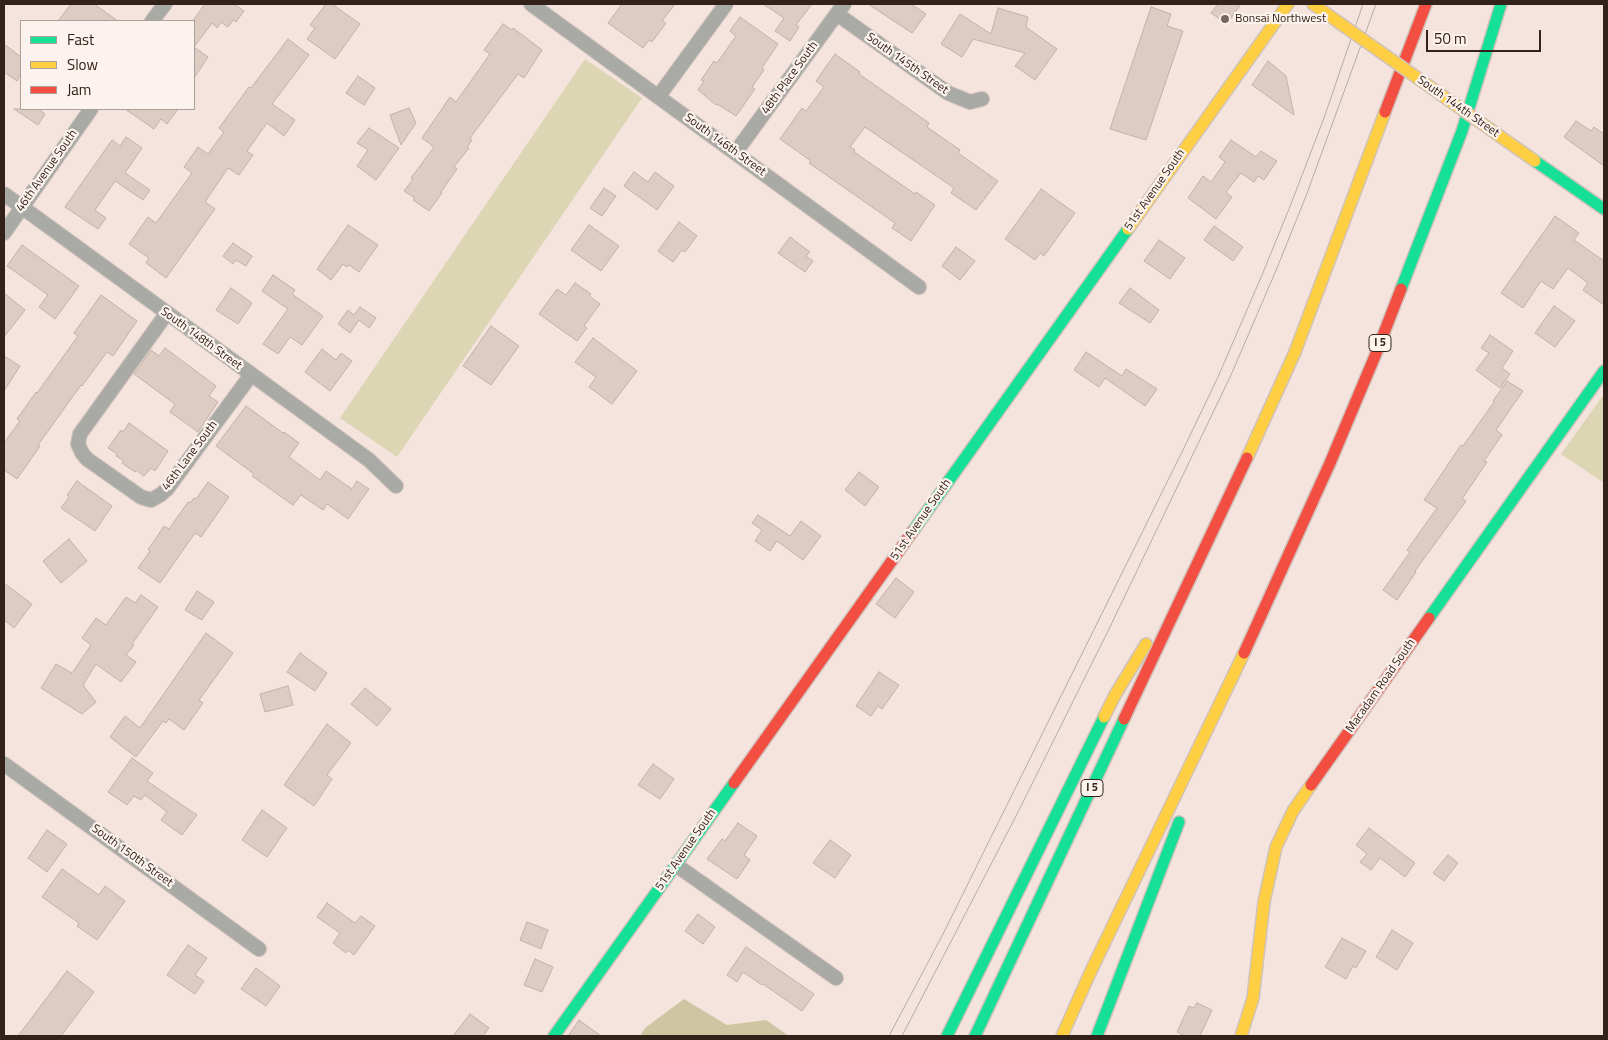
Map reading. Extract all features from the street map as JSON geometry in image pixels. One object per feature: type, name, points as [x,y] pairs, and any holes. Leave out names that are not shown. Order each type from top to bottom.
[{"type":"main road","name":"51st Avenue South","points":[[554,1036],[1288,4]]},
{"type":"main road","name":"South 144th Street","points":[[1314,4],[1604,209]]},
{"type":"main road","name":"I 5","points":[[975,1036],[1296,352],[1427,4]]},
{"type":"main road","name":"I 5","points":[[1062,1036],[1090,973],[1235,673],[1330,463],[1375,356],[1462,131],[1501,4]]},
{"type":"main road","name":"Macadam Road South","points":[[1242,1036],[1253,998],[1264,902],[1276,848],[1293,811],[1604,371]]},
{"type":"main road","points":[[947,1036],[1115,694],[1209,540]]},
{"type":"main road","points":[[1189,794],[1235,673]]},
{"type":"main road","points":[[1097,1036],[1182,813]]},
{"type":"street","points":[[153,20],[165,4]]},
{"type":"street","name":"South 146th Street","points":[[531,4],[919,286]]},
{"type":"street","points":[[658,97],[726,4]]},
{"type":"street","name":"South 145th Street","points":[[840,9],[948,93],[970,102],[982,99]]},
{"type":"street","name":"48th Place South","points":[[735,153],[840,9]]},
{"type":"street","name":"46th Avenue South","points":[[4,233],[90,110]]},
{"type":"street","name":"South 148th Street","points":[[4,194],[369,460],[396,486]]},
{"type":"street","name":"46th Lane South","points":[[166,313],[80,434],[78,444],[87,459],[142,497],[151,500],[167,489],[251,375]]},
{"type":"street","name":"South 150th Street","points":[[4,764],[259,949]]},
{"type":"street","points":[[676,864],[836,978]]},
{"type":"shaded area","points":[[585,59],[642,98],[397,457],[340,418]]},
{"type":"shaded area","points":[[1604,394],[1604,483],[1561,454]]},
{"type":"shaded area","points":[[684,999],[727,1025],[766,1020],[789,1036],[640,1036],[645,1028]]},
{"type":"building","points":[[71,4],[94,4],[117,20],[59,20]]},
{"type":"building","points":[[205,4],[234,4],[244,11],[236,22],[233,20],[228,27],[221,22],[217,28],[212,23],[195,46],[194,19]]},
{"type":"building","points":[[326,4],[332,4],[360,24],[335,59],[307,39],[315,28],[310,25]]},
{"type":"building","points":[[622,4],[675,4],[662,21],[666,23],[652,42],[649,40],[643,48],[608,23]]},
{"type":"building","points":[[763,4],[812,4],[796,25],[799,27],[790,41],[775,31],[784,18]]},
{"type":"building","points":[[868,4],[911,4],[926,14],[912,33]]},
{"type":"building","name":"Bonsai Northwest","points":[[1218,4],[1241,4],[1227,24],[1211,13]]},
{"type":"building","points":[[1151,7],[1171,14],[1167,26],[1183,31],[1146,140],[1110,129]]},
{"type":"building","points":[[998,8],[1028,17],[1026,27],[1057,49],[1035,80],[1015,66],[1025,53],[973,39],[962,57],[941,44],[960,14],[991,34]]},
{"type":"building","points":[[740,17],[778,44],[752,87],[755,89],[736,116],[716,105],[698,90],[704,81],[701,80],[714,61],[717,63],[736,36],[730,31]]},
{"type":"building","points":[[503,24],[512,30],[513,28],[542,50],[524,78],[518,74],[470,138],[472,140],[467,147],[469,148],[454,167],[457,169],[429,211],[404,191],[413,179],[411,178],[434,147],[422,138],[450,97],[456,102],[490,54],[484,50]]},
{"type":"building","points":[[288,39],[309,55],[272,104],[295,120],[284,136],[267,123],[247,151],[253,155],[239,175],[228,168],[205,202],[215,209],[166,278],[146,263],[149,258],[129,244],[148,217],[156,223],[192,173],[184,167],[198,147],[208,154],[224,132],[219,128]]},
{"type":"building","points":[[4,44],[20,56],[20,76],[17,81],[4,72]]},
{"type":"building","points":[[195,48],[208,57],[195,76]]},
{"type":"building","points":[[835,54],[860,72],[859,74],[929,123],[927,127],[960,150],[958,153],[998,181],[976,210],[951,193],[954,188],[865,127],[850,147],[855,150],[854,152],[915,194],[916,192],[935,205],[911,241],[892,228],[895,223],[809,163],[811,161],[780,139],[802,108],[806,111],[824,87],[816,81]]},
{"type":"building","points":[[1268,61],[1286,76],[1294,115],[1252,85]]},
{"type":"building","points":[[358,76],[375,88],[364,105],[346,93]]},
{"type":"building","points":[[409,108],[416,123],[401,145],[390,115]]},
{"type":"building","points":[[14,109],[39,110],[45,114],[38,125]]},
{"type":"building","points":[[126,110],[177,110],[167,124],[161,119],[154,129]]},
{"type":"building","points":[[1576,121],[1591,131],[1594,127],[1604,134],[1604,166],[1564,137]]},
{"type":"building","points":[[369,128],[399,148],[376,180],[357,166],[368,150],[357,143]]},
{"type":"building","points":[[126,137],[142,148],[125,173],[150,190],[143,200],[115,181],[95,210],[106,218],[98,229],[65,207],[112,140],[120,146]]},
{"type":"building","points":[[1231,140],[1256,157],[1261,151],[1277,161],[1264,180],[1258,176],[1254,182],[1241,173],[1226,192],[1232,197],[1216,219],[1188,198],[1203,176],[1211,182],[1225,162],[1219,157]]},
{"type":"building","points":[[634,172],[648,182],[655,172],[674,186],[657,210],[624,186]]},
{"type":"building","points":[[604,188],[616,196],[602,216],[590,208]]},
{"type":"building","points":[[1041,189],[1075,213],[1044,256],[1040,253],[1035,260],[1005,239]]},
{"type":"building","points":[[1555,216],[1579,233],[1574,240],[1604,261],[1604,305],[1583,290],[1588,283],[1568,268],[1553,289],[1541,281],[1523,308],[1501,293]]},
{"type":"building","points":[[679,222],[697,236],[685,252],[682,250],[673,262],[658,251]]},
{"type":"building","points":[[348,225],[378,245],[359,272],[349,265],[347,267],[343,264],[331,280],[317,269]]},
{"type":"building","points":[[589,225],[619,246],[601,271],[571,250]]},
{"type":"building","points":[[1214,226],[1243,247],[1233,261],[1204,240]]},
{"type":"building","points":[[790,237],[810,252],[806,256],[813,261],[805,272],[778,253]]},
{"type":"building","points":[[1159,240],[1185,258],[1170,279],[1144,261]]},
{"type":"building","points":[[233,243],[252,256],[246,266],[236,260],[233,264],[223,256]]},
{"type":"building","points":[[22,245],[79,286],[55,319],[39,307],[48,295],[7,266]]},
{"type":"building","points":[[956,247],[975,261],[960,280],[942,266]]},
{"type":"building","points":[[273,275],[295,290],[292,294],[323,316],[302,345],[290,337],[278,354],[263,344],[288,309],[262,291]]},
{"type":"building","points":[[575,283],[591,294],[589,296],[600,304],[584,326],[587,328],[577,341],[539,314],[557,289],[566,295]]},
{"type":"building","points":[[231,288],[252,303],[238,324],[216,310]]},
{"type":"building","points":[[1130,288],[1159,310],[1150,323],[1119,303]]},
{"type":"building","points":[[4,293],[25,310],[4,337]]},
{"type":"building","points":[[101,295],[137,321],[113,356],[107,352],[81,385],[38,445],[40,446],[17,479],[4,470],[4,443],[20,421],[17,419],[78,336],[74,333]]},
{"type":"building","points":[[1554,306],[1575,321],[1555,347],[1535,333]]},
{"type":"building","points":[[360,307],[376,318],[369,328],[359,320],[350,333],[338,324],[348,310],[354,315]]},
{"type":"building","points":[[491,326],[519,346],[491,385],[463,366]]},
{"type":"building","points":[[1490,335],[1513,351],[1502,368],[1510,374],[1500,388],[1476,370],[1489,353],[1481,348]]},
{"type":"building","points":[[593,338],[637,371],[612,404],[589,387],[596,377],[575,362]]},
{"type":"building","points":[[165,348],[216,386],[209,396],[218,402],[198,432],[170,412],[175,404],[134,374],[151,350],[159,356]]},
{"type":"building","points":[[322,349],[336,360],[341,353],[352,361],[330,391],[305,372]]},
{"type":"building","points":[[1086,352],[1122,376],[1126,369],[1157,389],[1145,406],[1105,378],[1099,387],[1074,370]]},
{"type":"building","points":[[4,356],[20,366],[4,391]]},
{"type":"building","points":[[1507,381],[1523,391],[1496,430],[1502,435],[1484,461],[1487,462],[1462,499],[1466,501],[1415,571],[1397,600],[1383,590],[1410,552],[1407,550],[1437,508],[1424,500]]},
{"type":"building","points":[[246,406],[299,443],[289,457],[320,480],[326,471],[352,489],[357,481],[369,489],[348,519],[327,504],[323,510],[301,495],[293,505],[252,476],[254,474],[216,446]]},
{"type":"building","points":[[129,423],[168,451],[155,471],[151,468],[144,476],[122,463],[124,461],[108,448],[121,430],[123,432]]},
{"type":"building","points":[[859,472],[879,487],[865,506],[845,490]]},
{"type":"building","points":[[77,481],[112,506],[95,531],[61,508]]},
{"type":"building","points":[[208,482],[229,497],[201,537],[195,533],[160,583],[138,568],[164,526],[169,529],[188,502],[190,503],[194,498],[196,499]]},
{"type":"building","points":[[758,515],[790,536],[801,521],[821,536],[803,560],[777,541],[770,551],[755,541],[762,530],[752,523]]},
{"type":"building","points":[[69,539],[87,561],[61,583],[43,561]]},
{"type":"building","points":[[896,578],[914,592],[895,618],[876,604]]},
{"type":"building","points":[[4,583],[32,604],[14,628],[4,620]]},
{"type":"building","points":[[197,591],[214,602],[202,620],[185,610]]},
{"type":"building","points":[[141,595],[158,607],[126,655],[136,662],[121,682],[96,664],[83,685],[96,702],[82,714],[41,688],[56,664],[72,673],[91,645],[82,638],[96,618],[106,625],[126,597],[135,603]]},
{"type":"building","points":[[206,633],[233,653],[199,700],[203,703],[184,730],[169,719],[166,723],[163,721],[136,757],[110,737],[125,716],[140,728]]},
{"type":"building","points":[[300,653],[327,673],[315,691],[287,672]]},
{"type":"building","points":[[879,672],[899,685],[882,709],[878,706],[871,716],[856,706]]},
{"type":"building","points":[[288,686],[293,705],[265,712],[260,694]]},
{"type":"building","points":[[365,688],[391,709],[377,726],[351,704]]},
{"type":"building","points":[[327,724],[351,743],[327,775],[332,779],[314,806],[284,785]]},
{"type":"building","points":[[132,758],[153,773],[147,781],[197,815],[182,835],[161,820],[167,812],[145,795],[141,800],[134,796],[127,805],[108,792]]},
{"type":"building","points":[[653,764],[674,779],[660,799],[638,785]]},
{"type":"building","points":[[262,810],[287,828],[267,857],[242,840]]},
{"type":"building","points":[[738,823],[757,836],[744,855],[750,860],[737,879],[707,859],[722,839],[725,841]]},
{"type":"building","points":[[1369,828],[1415,863],[1405,877],[1380,858],[1371,870],[1360,862],[1367,854],[1356,845]]},
{"type":"building","points":[[47,830],[67,844],[47,872],[28,858]]},
{"type":"building","points":[[830,840],[851,855],[835,878],[813,863]]},
{"type":"building","points":[[1448,855],[1458,863],[1444,881],[1433,873]]},
{"type":"building","points":[[62,869],[99,895],[105,886],[125,901],[97,940],[77,926],[79,923],[42,897]]},
{"type":"building","points":[[327,903],[355,923],[361,916],[375,926],[354,955],[348,950],[346,953],[333,943],[340,933],[317,917]]},
{"type":"building","points":[[698,914],[715,927],[703,944],[685,931]]},
{"type":"building","points":[[527,922],[548,930],[541,949],[520,940]]},
{"type":"building","points":[[1392,930],[1413,943],[1397,970],[1376,957]]},
{"type":"building","points":[[1342,938],[1366,951],[1356,968],[1353,966],[1346,979],[1325,967]]},
{"type":"building","points":[[188,945],[207,958],[195,975],[204,981],[195,994],[167,975]]},
{"type":"building","points":[[746,947],[814,994],[802,1011],[743,972],[737,982],[727,975]]},
{"type":"building","points":[[535,959],[553,967],[542,992],[524,985]]},
{"type":"building","points":[[256,968],[280,986],[266,1006],[241,989]]},
{"type":"building","points":[[67,971],[94,992],[61,1036],[18,1036]]},
{"type":"building","points":[[1197,1003],[1212,1010],[1200,1036],[1185,1036],[1177,1032],[1189,1006],[1194,1008]]},
{"type":"building","points":[[470,1014],[489,1028],[483,1036],[453,1036]]},
{"type":"building","points":[[579,1020],[601,1036],[568,1036]]},
{"type":"tram line","points":[[889,1036],[943,934],[1218,377],[1289,209],[1324,118],[1363,4]]},
{"type":"tram line","points":[[902,1036],[1016,816],[1109,629],[1231,375],[1306,196],[1376,4]]},
{"type":"traffic: fast","points":[[1401,289],[1462,131],[1501,4]]},
{"type":"traffic: fast","points":[[1535,161],[1604,209]]},
{"type":"traffic: fast","points":[[913,531],[1128,229]]},
{"type":"traffic: fast","points":[[1429,618],[1604,371]]},
{"type":"traffic: fast","points":[[947,1036],[1104,717]]},
{"type":"traffic: fast","points":[[975,1036],[1124,719]]},
{"type":"traffic: fast","points":[[554,1036],[734,783]]},
{"type":"traffic: fast","points":[[1097,1036],[1179,822]]},
{"type":"traffic: slow","points":[[1128,229],[1288,4]]},
{"type":"traffic: slow","points":[[1313,4],[1341,24]]},
{"type":"traffic: slow","points":[[1341,24],[1535,161]]},
{"type":"traffic: slow","points":[[1247,458],[1295,352],[1385,112]]},
{"type":"traffic: slow","points":[[1104,717],[1146,644]]},
{"type":"traffic: slow","points":[[1062,1036],[1090,973],[1244,653]]},
{"type":"traffic: slow","points":[[1241,1036],[1253,998],[1264,902],[1276,847],[1293,811],[1311,785]]},
{"type":"traffic: jam","points":[[1385,112],[1426,4]]},
{"type":"traffic: jam","points":[[1244,653],[1330,463],[1401,289]]},
{"type":"traffic: jam","points":[[1124,719],[1247,458]]},
{"type":"traffic: jam","points":[[734,783],[913,531]]},
{"type":"traffic: jam","points":[[1311,785],[1429,618]]},
{"type":"place","name":"Bonsai Northwest","points":[[1225,19]]}]
